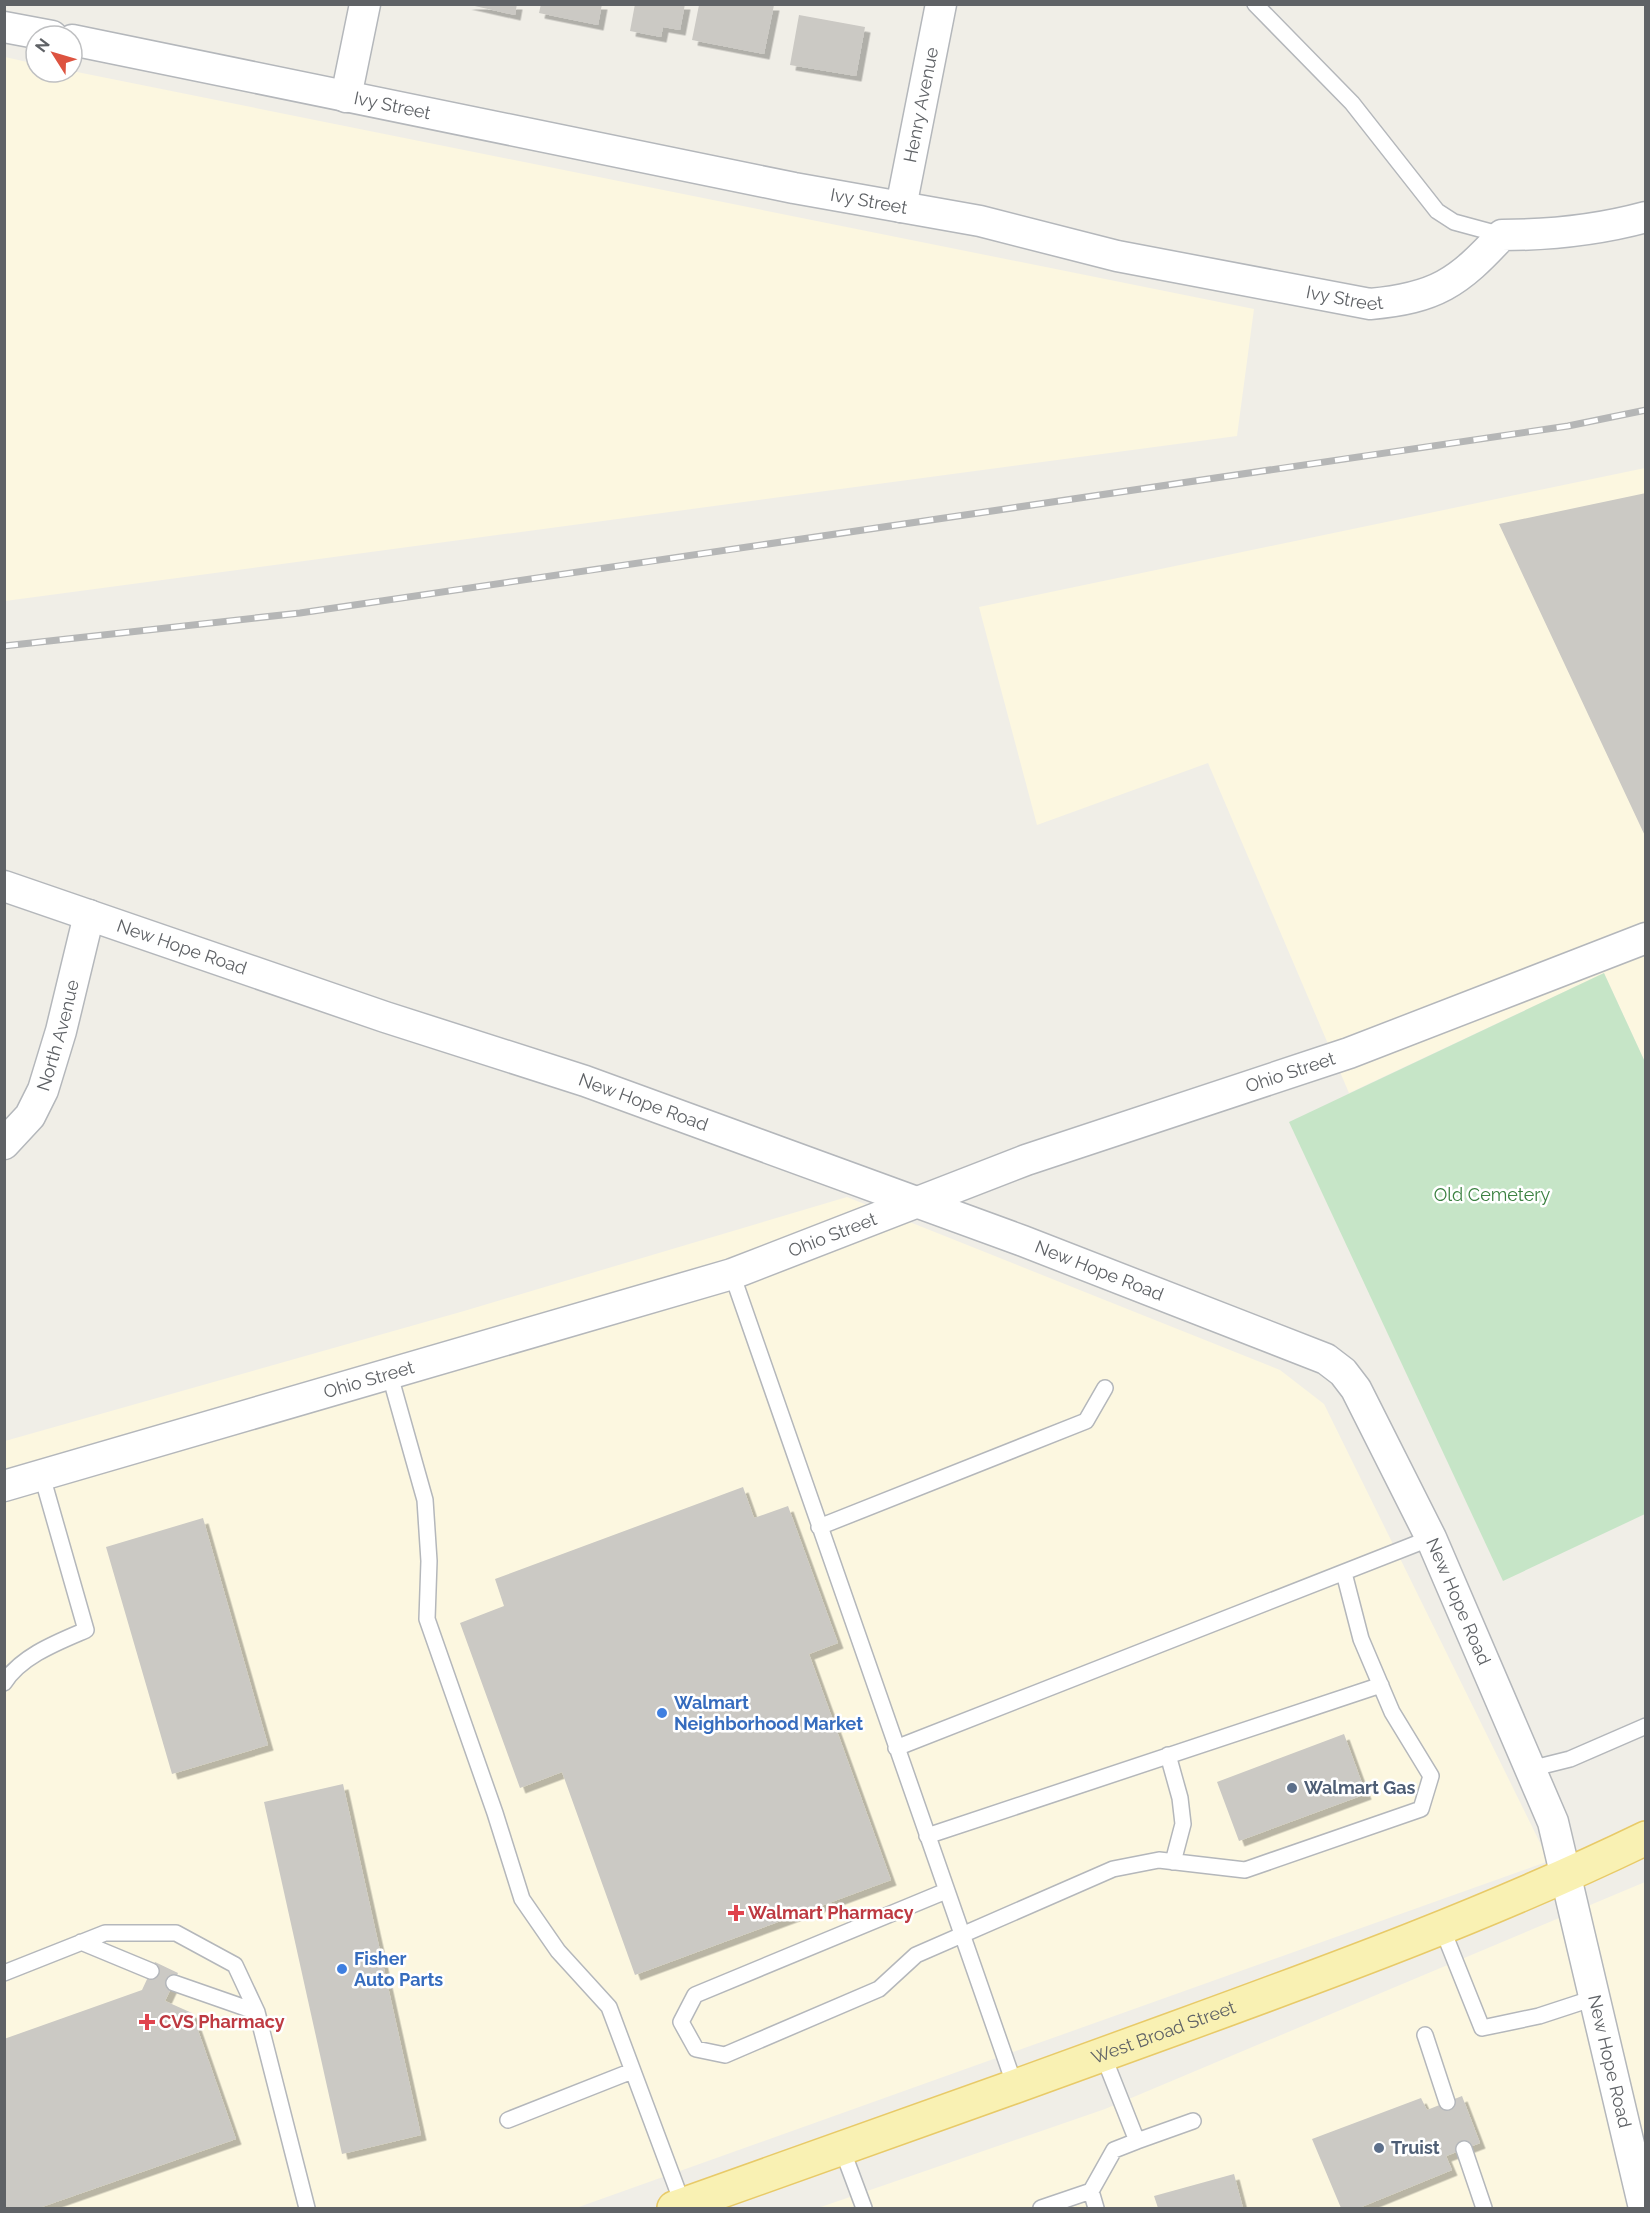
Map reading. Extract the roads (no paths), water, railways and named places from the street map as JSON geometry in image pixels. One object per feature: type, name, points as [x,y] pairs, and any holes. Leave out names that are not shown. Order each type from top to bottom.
[{"type":"main road","name":"West Broad Street","points":[[688,2206],[1103,2055],[1442,1928],[1566,1876],[1646,1838]]},
{"type":"street","points":[[346,97],[365,4]]},
{"type":"street","name":"Henry Avenue","points":[[901,207],[941,4]]},
{"type":"street","points":[[4,27],[24,31]]},
{"type":"street","name":"Ivy Street","points":[[84,42],[794,188],[980,221],[1117,256],[1370,304],[1401,301],[1438,290],[1470,270],[1502,235]]},
{"type":"street","points":[[1502,235],[1546,235],[1598,228],[1646,217]]},
{"type":"street","name":"New Hope Road","points":[[4,886],[386,1017],[585,1081],[1023,1241],[1326,1359],[1343,1372],[1356,1389],[1431,1538],[1553,1822],[1644,2208]]},
{"type":"street","name":"North Avenue","points":[[4,1144],[30,1116],[43,1090],[61,1031],[89,915]]},
{"type":"street","name":"Ohio Street","points":[[4,1486],[389,1372],[732,1274],[1026,1160],[1349,1053],[1646,938]]},
{"type":"lane","points":[[1255,4],[1352,103],[1437,211],[1454,222],[1488,234],[1502,235]]},
{"type":"lane","points":[[732,1274],[1015,2086]]},
{"type":"lane","points":[[389,1372],[425,1500],[429,1561],[427,1619],[495,1813],[522,1899],[558,1951],[609,2007],[632,2071],[688,2206]]},
{"type":"lane","points":[[819,1527],[1086,1421],[1105,1388]]},
{"type":"lane","points":[[4,1683],[10,1674],[51,1645],[86,1630],[42,1476]]},
{"type":"lane","points":[[896,1748],[1431,1538]]},
{"type":"lane","points":[[946,1891],[695,1995],[681,2022],[696,2049],[725,2055],[879,1989],[916,1954],[1113,1869],[1159,1860],[1245,1870],[1421,1809],[1431,1776],[1392,1712],[1361,1639],[1344,1573]]},
{"type":"lane","points":[[927,1836],[1381,1685]]},
{"type":"lane","points":[[1530,1769],[1570,1759],[1646,1726]]},
{"type":"lane","points":[[1168,1755],[1180,1798],[1182,1824],[1173,1862]]},
{"type":"lane","points":[[1442,1928],[1482,2028],[1539,2016],[1594,1998]]},
{"type":"lane","points":[[4,1973],[105,1933],[176,1933],[235,1965],[257,2012],[307,2208]]},
{"type":"lane","points":[[81,1942],[151,1971]]},
{"type":"lane","points":[[174,1983],[257,2012]]},
{"type":"lane","points":[[1425,2035],[1447,2102]]},
{"type":"lane","points":[[1103,2055],[1137,2141]]},
{"type":"lane","points":[[508,2120],[632,2071]]},
{"type":"lane","points":[[1041,2208],[1091,2191],[1114,2150],[1193,2121]]},
{"type":"lane","points":[[842,2149],[864,2208]]},
{"type":"lane","points":[[1464,2149],[1484,2208]]},
{"type":"lane","points":[[1091,2191],[1096,2208]]},
{"type":"railway","points":[[4,646],[300,613],[1568,426],[1646,410]]},
{"type":"place","name":"Walmart Neighborhood Market","points":[[662,1713]]},
{"type":"place","name":"Walmart Gas","points":[[1292,1788]]},
{"type":"place","name":"Walmart Pharmacy","points":[[736,1913]]},
{"type":"place","name":"Fisher Auto Parts","points":[[342,1969]]},
{"type":"place","name":"CVS Pharmacy","points":[[147,2022]]},
{"type":"place","name":"Truist","points":[[1379,2148]]},
{"type":"park label","name":"Old Cemetery","points":[[1492,1195]]}]
